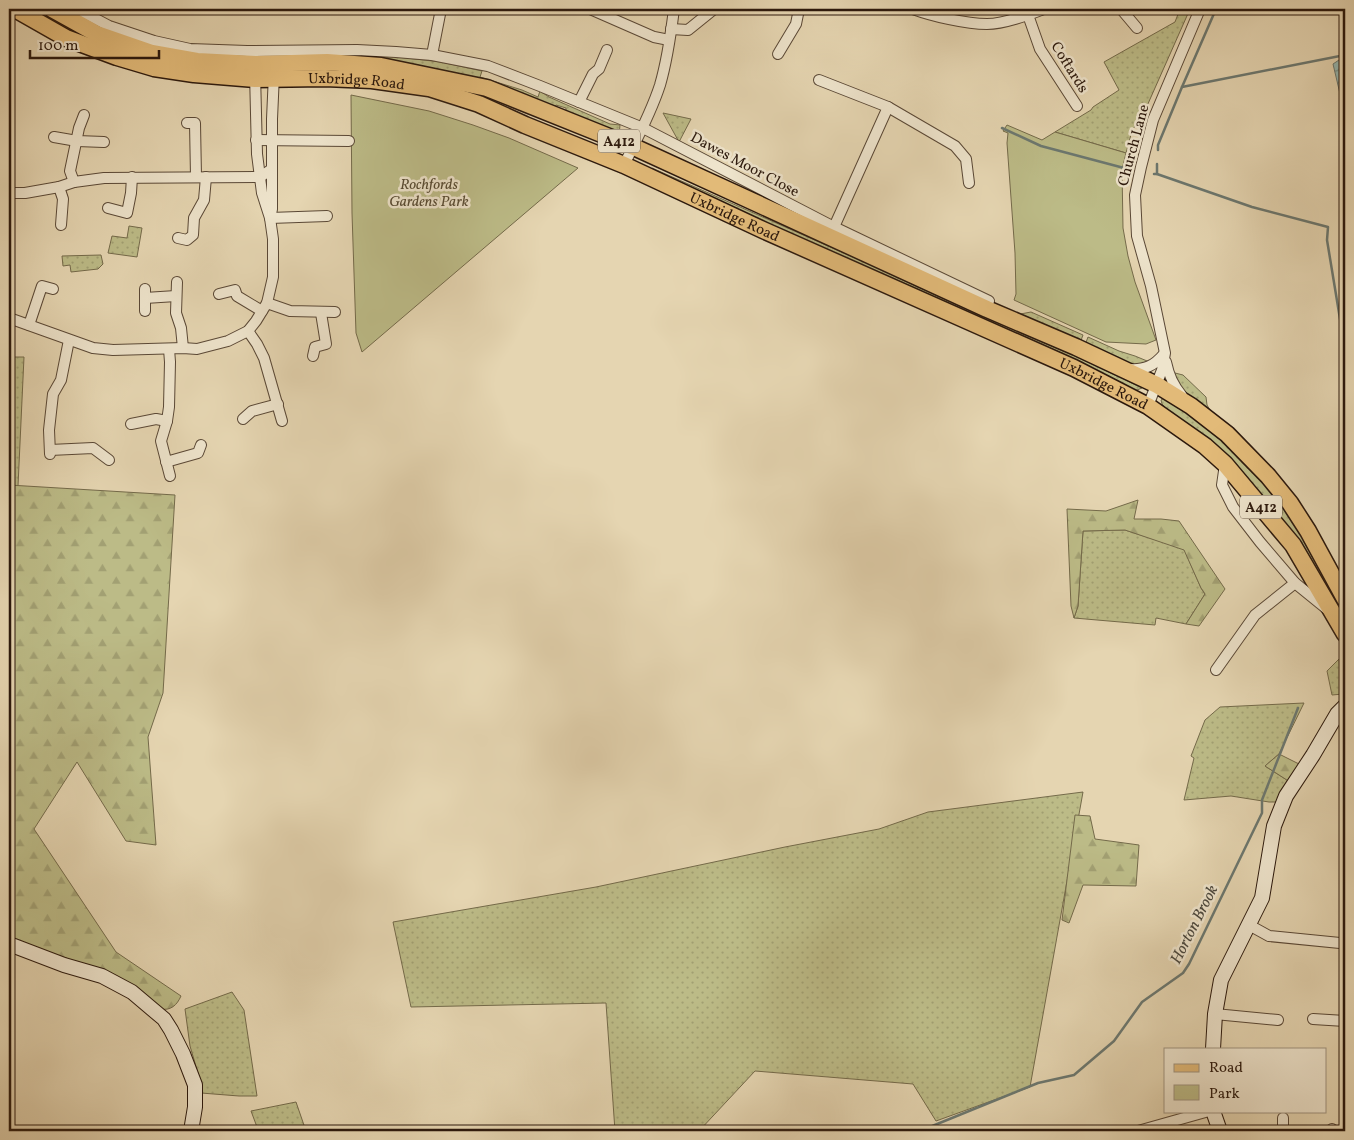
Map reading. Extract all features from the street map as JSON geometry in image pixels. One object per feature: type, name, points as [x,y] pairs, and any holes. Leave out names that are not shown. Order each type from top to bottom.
[{"type":"main road","name":"Uxbridge Road","points":[[15,9],[66,38],[117,57],[154,68],[194,74],[274,71],[325,78],[372,80],[429,88],[479,104],[624,165],[763,230],[1074,368],[1148,406],[1205,446],[1225,464],[1293,545],[1345,634]]},
{"type":"main road","name":"Uxbridge Road","points":[[52,9],[97,34],[152,53],[256,71]]},
{"type":"main road","name":"Uxbridge Road","points":[[274,71],[326,62],[381,66],[487,88],[634,146],[969,301],[1157,385],[1191,406],[1227,434],[1268,476],[1290,503],[1308,531],[1345,598]]},
{"type":"street","name":"Uxbridge Road","points":[[77,9],[109,26],[154,41],[190,49],[247,51],[357,50],[432,55],[488,66],[643,128]]},
{"type":"street","points":[[432,55],[441,9]]},
{"type":"street","points":[[590,9],[654,37],[669,40]]},
{"type":"street","points":[[624,165],[643,128],[660,84],[674,9]]},
{"type":"street","points":[[671,29],[688,30],[714,9]]},
{"type":"street","points":[[778,54],[796,24],[799,9]]},
{"type":"street","points":[[914,9],[959,20],[988,24],[1028,15],[1044,9]]},
{"type":"street","points":[[1121,9],[1137,28]]},
{"type":"street","name":"Church Lane","points":[[1191,406],[1173,385],[1168,374],[1151,286],[1137,236],[1135,195],[1153,120],[1200,9]]},
{"type":"street","name":"Coftards","points":[[1028,15],[1040,49],[1077,106]]},
{"type":"street","points":[[579,102],[593,74],[600,69],[607,50]]},
{"type":"street","points":[[9,318],[92,348],[113,350],[197,349],[228,341],[248,331],[264,307],[273,277],[273,239],[270,218],[262,194],[256,154],[256,71]]},
{"type":"street","points":[[270,218],[272,209],[274,71]]},
{"type":"street","points":[[819,80],[888,107],[955,146],[966,159],[968,183]]},
{"type":"street","points":[[834,227],[888,107]]},
{"type":"street","points":[[74,182],[70,171],[79,128],[84,115]]},
{"type":"street","points":[[178,238],[187,240],[193,235],[194,218],[204,200],[195,123],[187,123]]},
{"type":"street","name":"Dawes Moor Close","points":[[643,128],[834,227],[1008,310]]},
{"type":"street","points":[[54,136],[77,141],[104,142]]},
{"type":"street","points":[[256,140],[349,141]]},
{"type":"street","points":[[9,193],[25,193],[59,187],[74,182],[104,178],[260,177],[272,169]]},
{"type":"street","points":[[108,208],[127,213],[132,177]]},
{"type":"street","points":[[59,187],[63,199],[61,225]]},
{"type":"street","points":[[270,218],[327,216]]},
{"type":"street","points":[[176,282],[176,313],[181,328],[183,348]]},
{"type":"street","points":[[29,325],[42,286],[53,289]]},
{"type":"street","points":[[219,294],[235,290],[237,296],[264,307],[290,311],[335,312]]},
{"type":"street","points":[[145,311],[145,293],[176,296]]},
{"type":"street","points":[[313,356],[315,347],[326,344],[321,312]]},
{"type":"street","points":[[248,331],[264,358],[282,421]]},
{"type":"street","points":[[69,340],[61,380],[53,394],[50,452],[93,448],[109,460]]},
{"type":"street","points":[[169,349],[169,407],[161,441],[170,476]]},
{"type":"street","points":[[1122,369],[1139,370],[1148,367],[1156,363],[1165,354]]},
{"type":"street","name":"Church Lane","points":[[1148,406],[1162,370],[1165,354]]},
{"type":"street","points":[[243,419],[252,411],[278,404]]},
{"type":"street","points":[[131,424],[156,418],[167,421]]},
{"type":"street","points":[[166,462],[198,453],[201,445]]},
{"type":"street","points":[[1225,464],[1222,485],[1232,507],[1295,583],[1332,612]]},
{"type":"street","points":[[1216,670],[1255,615],[1295,583]]},
{"type":"street","points":[[1213,1048],[1215,1014],[1221,980],[1262,898],[1274,826],[1286,796],[1313,755],[1336,714],[1345,706]]},
{"type":"street","points":[[1249,925],[1269,936],[1340,943]]},
{"type":"street","points":[[9,944],[64,965],[102,976],[132,992],[164,1019],[183,1054],[195,1086],[195,1107],[191,1131]]},
{"type":"street","points":[[1215,1014],[1278,1020]]},
{"type":"street","points":[[1313,1019],[1345,1021]]},
{"type":"street","points":[[1138,1131],[1205,1112]]},
{"type":"street","points":[[1214,1112],[1220,1131]]},
{"type":"street","points":[[1283,1131],[1284,1118]]},
{"type":"green space","points":[[1180,9],[1190,9],[1147,106],[1132,131],[1126,153],[1055,132],[1119,90],[1104,62],[1175,22]]},
{"type":"green space","points":[[134,41],[261,56],[389,56],[441,62],[482,71],[480,77],[538,97],[540,91],[549,97],[610,124],[620,125],[619,136],[566,113],[566,108],[556,105],[554,108],[519,98],[129,42]]},
{"type":"green space","name":"Rochfords Gardens Park","points":[[351,95],[429,111],[473,125],[509,138],[578,168],[362,352],[356,333]]},
{"type":"green space","points":[[663,113],[691,119],[679,142]]},
{"type":"green space","points":[[1007,125],[1042,140],[1055,132],[1126,153],[1122,170],[1123,228],[1135,282],[1156,340],[1146,344],[1106,342],[1014,300],[1016,294],[1015,253],[1007,143],[1008,133],[1003,131]]},
{"type":"green space","points":[[652,168],[1073,355],[1142,388],[1132,392],[651,171]]},
{"type":"green space","points":[[129,226],[142,228],[137,257],[108,253],[112,236],[127,238]]},
{"type":"green space","points":[[101,255],[103,264],[98,269],[71,272],[70,265],[63,266],[62,256]]},
{"type":"green space","points":[[1031,312],[1083,335],[1080,343],[1015,315]]},
{"type":"green space","points":[[1088,337],[1152,363],[1136,367],[1085,345]]},
{"type":"green space","points":[[9,357],[24,357],[18,486],[9,485]]},
{"type":"green space","points":[[1171,372],[1183,375],[1206,397],[1207,405],[1211,412],[1184,393]]},
{"type":"green space","points":[[1164,398],[1177,405],[1227,444],[1281,500],[1311,547],[1345,615],[1345,624],[1259,493],[1227,455],[1208,438],[1162,404],[1161,400]]},
{"type":"green space","points":[[9,485],[175,495],[163,693],[148,737],[156,845],[126,841],[77,762],[34,829],[116,952],[181,996],[175,1005],[167,1009],[160,1009],[9,940]]},
{"type":"green space","points":[[1138,500],[1134,519],[1179,521],[1225,589],[1199,626],[1186,624],[1205,594],[1184,550],[1125,530],[1083,531],[1078,606],[1074,618],[1071,606],[1067,509],[1106,511]]},
{"type":"green space","points":[[1125,530],[1184,549],[1205,594],[1186,624],[1156,618],[1155,625],[1074,618],[1078,606],[1083,531]]},
{"type":"green space","points":[[1339,659],[1343,694],[1332,695],[1327,671]]},
{"type":"green space","points":[[1304,703],[1279,754],[1265,766],[1290,782],[1276,802],[1231,796],[1184,800],[1194,758],[1191,756],[1205,720],[1220,707]]},
{"type":"green space","points":[[1279,754],[1299,764],[1290,782],[1265,766]]},
{"type":"green space","points":[[1083,792],[1030,1087],[936,1121],[913,1084],[755,1071],[699,1131],[615,1131],[606,1003],[411,1007],[393,922],[596,887],[879,829],[928,812]]},
{"type":"green space","points":[[1075,815],[1090,816],[1095,839],[1139,845],[1136,886],[1083,885],[1069,923],[1062,920]]},
{"type":"green space","points":[[232,992],[244,1010],[257,1096],[201,1093],[200,1080],[190,1046],[185,1009]]},
{"type":"green space","points":[[296,1102],[306,1131],[250,1131],[257,1127],[251,1111]]},
{"type":"water","points":[[1345,56],[1345,115],[1333,64]]},
{"type":"waterway","points":[[1158,150],[1158,145],[1216,9]]},
{"type":"waterway","points":[[1182,87],[1345,55]]},
{"type":"waterway","points":[[1002,128],[1041,146],[1124,168]]},
{"type":"waterway","points":[[1154,174],[1157,174],[1157,164]]},
{"type":"waterway","points":[[1157,174],[1252,207],[1328,227],[1327,240],[1342,331],[1345,332]]},
{"type":"waterway","points":[[1342,332],[1345,388]]},
{"type":"waterway","name":"Horton Brook","points":[[920,1131],[1038,1083],[1074,1075],[1114,1041],[1142,1002],[1183,973],[1262,813],[1262,800],[1298,708]]}]
